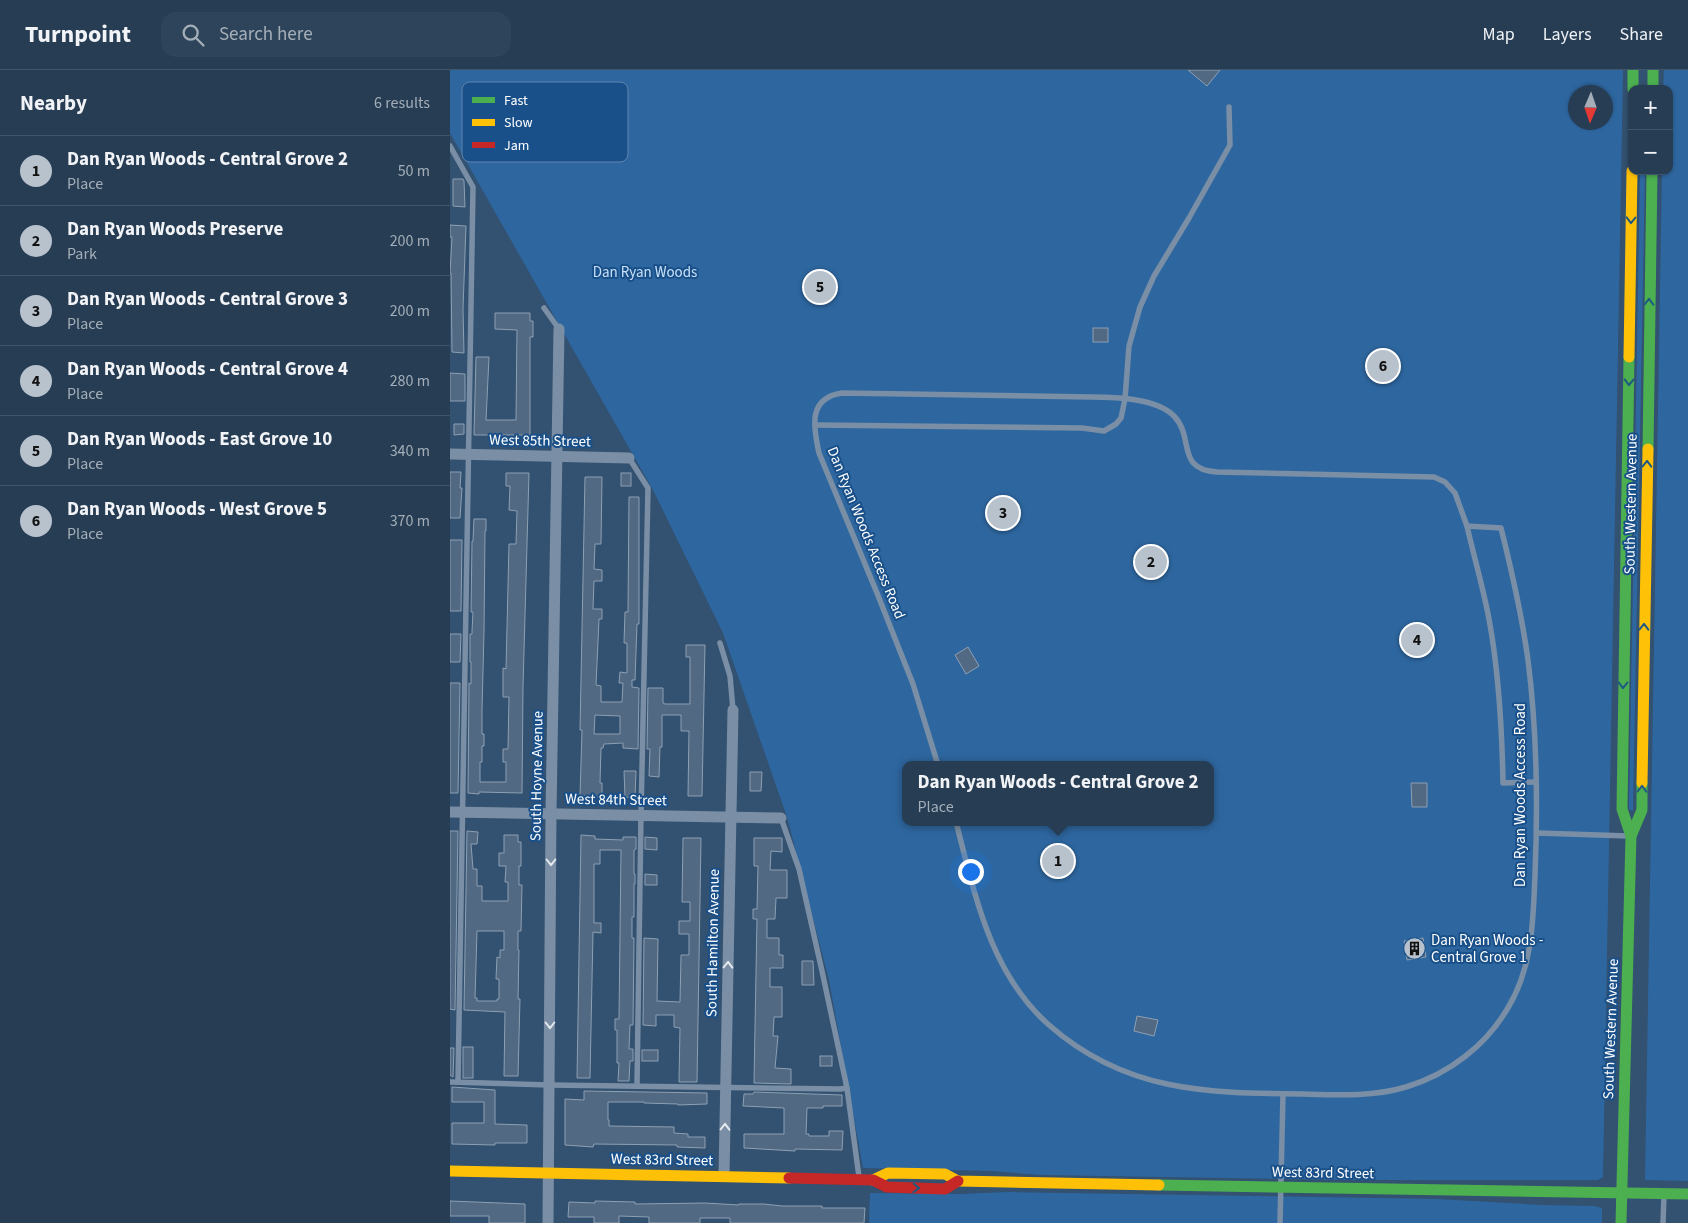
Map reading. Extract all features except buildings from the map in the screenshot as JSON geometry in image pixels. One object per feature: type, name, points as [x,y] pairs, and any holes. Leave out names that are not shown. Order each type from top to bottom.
[{"type":"main road","points":[[1633,85],[1634,70]]},
{"type":"main road","points":[[1653,85],[1654,70]]},
{"type":"main road","name":"South Western Avenue","points":[[1632,175],[1622,809],[1632,836]]},
{"type":"main road","name":"South Western Avenue","points":[[1621,1223],[1632,836],[1642,810],[1652,175]]},
{"type":"main road","name":"West 83rd Street","points":[[450,1171],[874,1180],[887,1186],[945,1189],[958,1180],[1688,1194]]},
{"type":"street","name":"South Hoyne Avenue","points":[[548,1223],[551,814],[559,329]]},
{"type":"street","name":"West 85th Street","points":[[450,454],[629,458]]},
{"type":"street","name":"South Hamilton Avenue","points":[[724,1176],[733,710]]},
{"type":"street","name":"West 84th Street","points":[[456,812],[781,818]]},
{"type":"lane","points":[[815,425],[1082,428],[1104,431],[1116,424],[1121,418],[1125,399],[1129,346],[1140,307],[1154,276],[1230,145],[1229,107]]},
{"type":"lane","points":[[450,146],[472,187],[469,454],[456,812],[458,1082]]},
{"type":"lane","points":[[544,308],[559,329]]},
{"type":"lane","name":"Dan Ryan Woods Access Road","points":[[937,761],[913,684],[821,460],[816,438],[815,416],[818,405],[830,395],[842,393],[1113,397],[1125,399],[1165,409],[1173,416],[1180,424],[1192,462],[1199,468],[1207,471],[1434,477],[1446,482],[1455,493],[1467,526],[1502,528],[1518,600],[1528,660],[1535,732],[1536,833],[1532,929],[1529,955],[1521,981],[1510,1005],[1496,1026],[1456,1064],[1432,1077],[1404,1087],[1376,1093],[1352,1095],[1283,1094],[1177,1087],[1145,1080],[1118,1070],[1069,1041],[1048,1024],[1029,1005],[1012,983],[994,948],[980,912],[957,826]]},
{"type":"lane","points":[[629,458],[648,488],[640,815],[637,1086]]},
{"type":"lane","points":[[1467,526],[1484,594],[1495,654],[1499,691],[1503,782],[1536,782]]},
{"type":"lane","points":[[720,643],[728,663],[733,710]]},
{"type":"lane","points":[[781,818],[799,869],[847,1088],[860,1180]]},
{"type":"lane","points":[[1536,833],[1632,836]]},
{"type":"lane","points":[[450,1082],[726,1088],[847,1088]]},
{"type":"lane","points":[[1280,1223],[1283,1094]]},
{"type":"lane","points":[[1663,1223],[1664,1194]]},
{"type":"green space","name":"Dan Ryan Woods","points":[[450,70],[1623,70],[1603,1177],[1598,1180],[1349,1180],[1043,1175],[992,1171],[863,1168],[829,980],[787,817],[723,633],[653,490],[466,162],[628,162],[628,82],[462,82],[462,154],[450,133]]},
{"type":"green space","points":[[1664,70],[1688,70],[1688,1181],[1645,1180],[1662,175],[1673,175],[1673,85],[1663,85]]},
{"type":"green space","points":[[1640,175],[1645,175],[1633,811],[1629,809]]},
{"type":"green space","points":[[1008,1192],[1437,1199],[1594,1206],[1602,1208],[1602,1223],[869,1223],[870,1193],[961,1194]]},
{"type":"traffic: fast","points":[[1633,70],[1633,85]]},
{"type":"traffic: fast","points":[[1653,70],[1653,85]]},
{"type":"traffic: fast","points":[[1648,449],[1652,175]]},
{"type":"traffic: fast","points":[[1629,357],[1622,809],[1631,836]]},
{"type":"traffic: fast","points":[[1621,1223],[1631,836],[1642,810],[1642,783]]},
{"type":"traffic: fast","points":[[1159,1185],[1688,1194]]},
{"type":"traffic: slow","points":[[1629,357],[1632,175]]},
{"type":"traffic: slow","points":[[1642,783],[1648,449]]},
{"type":"traffic: slow","points":[[450,1171],[789,1178]]},
{"type":"traffic: slow","points":[[873,1180],[888,1173],[945,1174],[958,1181],[1159,1185]]},
{"type":"traffic: jam","points":[[789,1178],[873,1180],[887,1187],[945,1189],[958,1181]]},
{"type":"place","name":"Dan Ryan Woods - East Grove 10","points":[[820,287]]},
{"type":"place","name":"Dan Ryan Woods - West Grove 5","points":[[1383,366]]},
{"type":"place","name":"Dan Ryan Woods - Central Grove 3","points":[[1003,513]]},
{"type":"place","name":"Dan Ryan Woods Preserve","points":[[1151,562]]},
{"type":"place","name":"Dan Ryan Woods - Central Grove 4","points":[[1417,640]]},
{"type":"place","name":"Dan Ryan Woods - Central Grove 2","points":[[1058,861]]},
{"type":"place","name":"Dan Ryan Woods - Central Grove 1","points":[[1415,949]]}]
